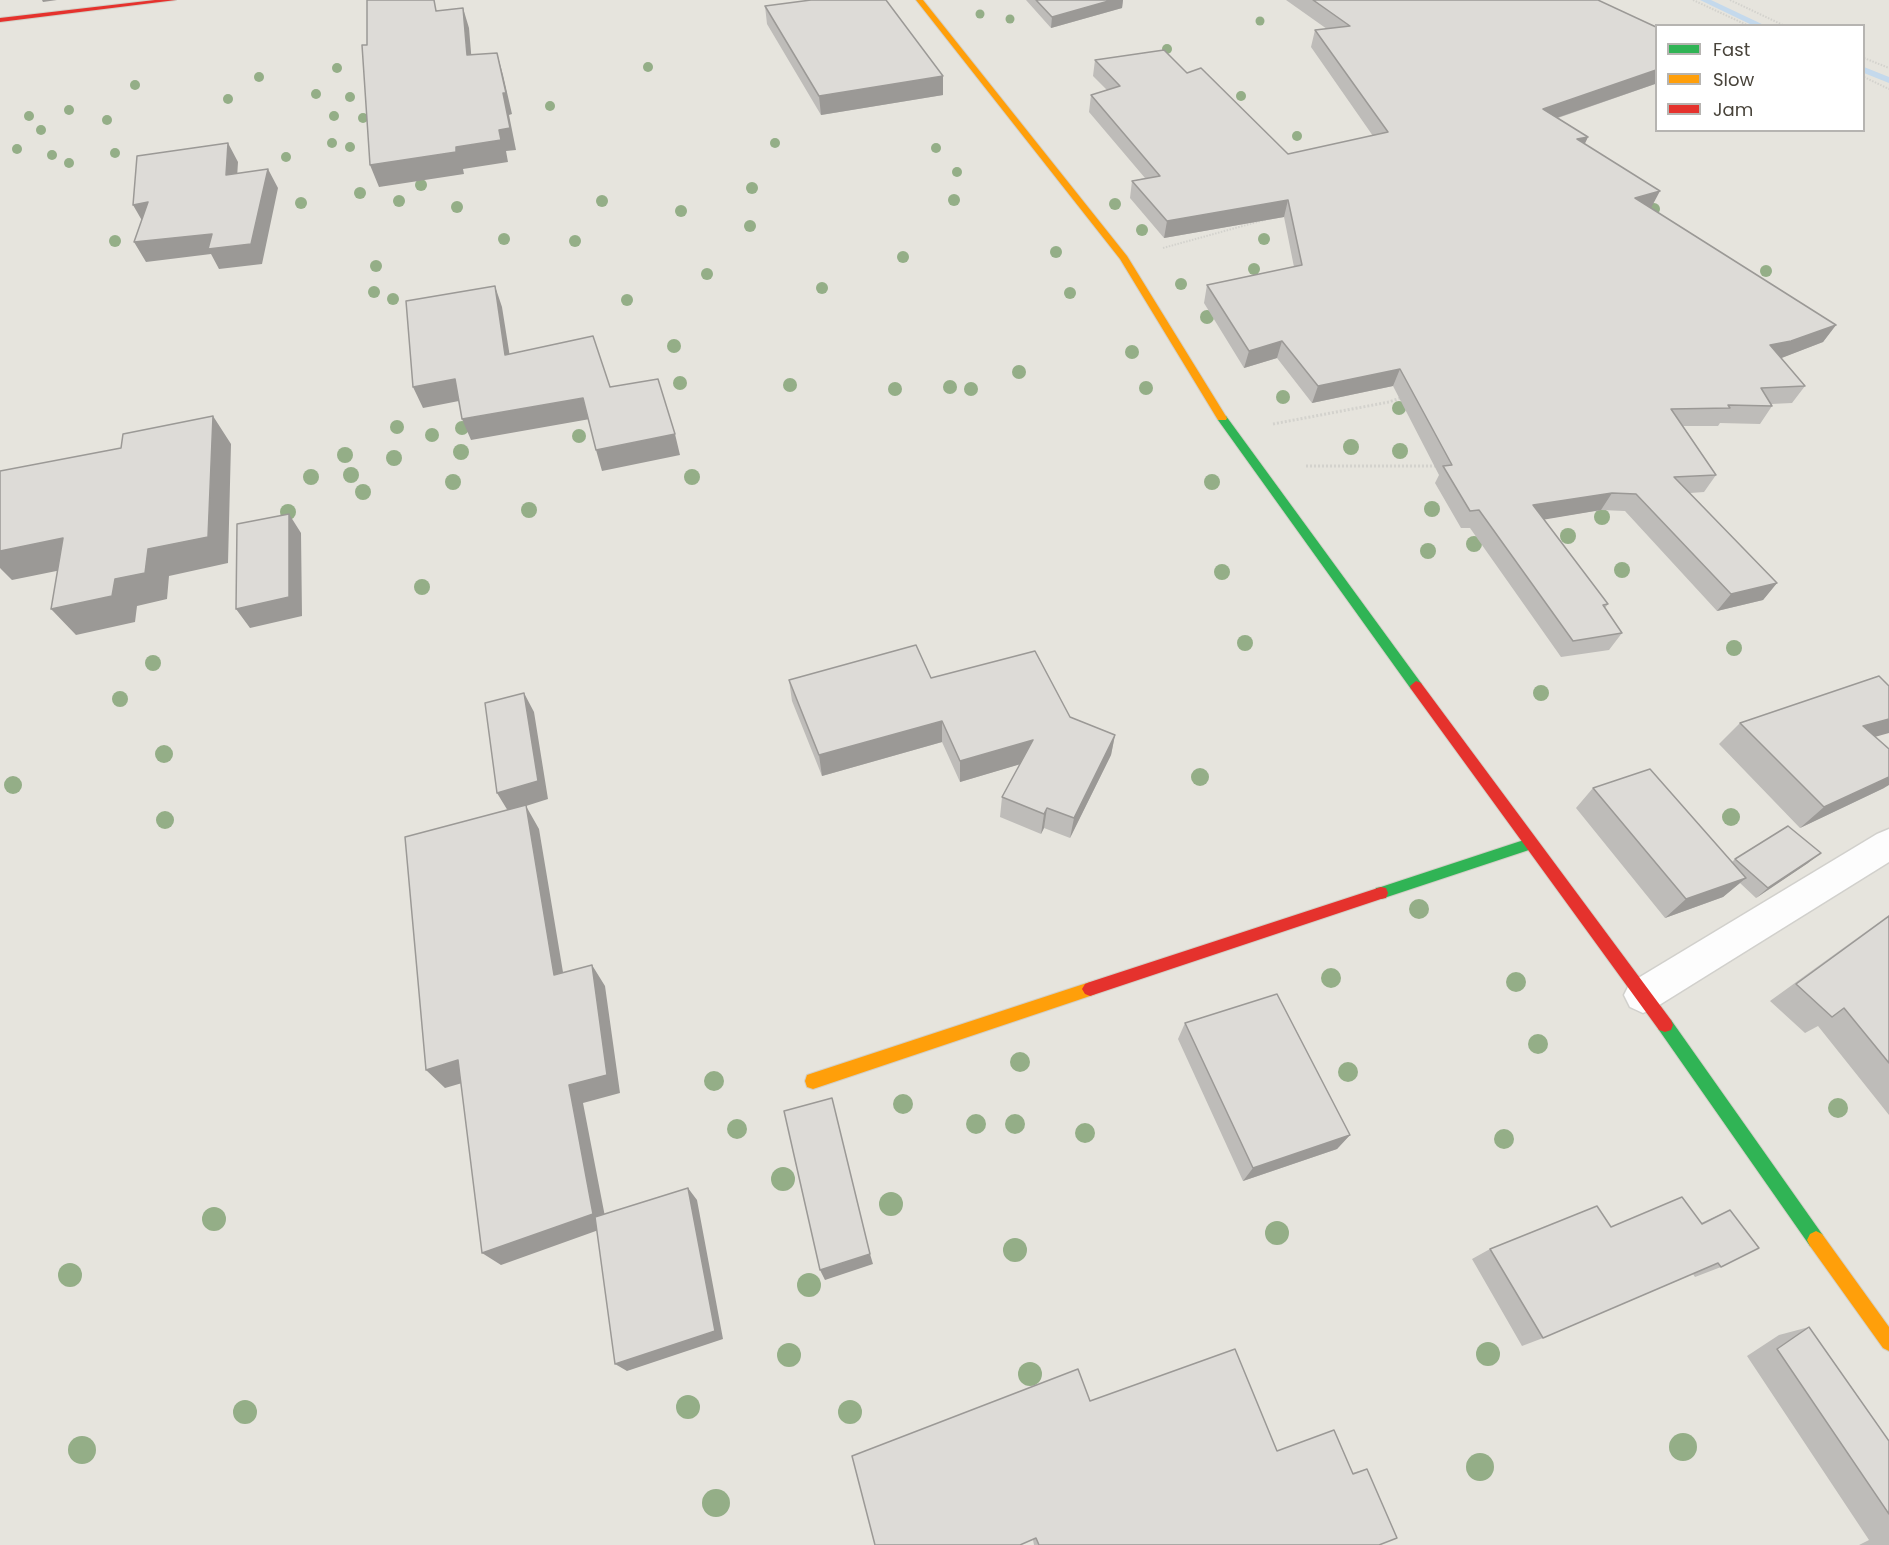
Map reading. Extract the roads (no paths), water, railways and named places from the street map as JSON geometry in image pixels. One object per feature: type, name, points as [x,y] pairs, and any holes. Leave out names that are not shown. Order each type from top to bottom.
[{"type":"street","points":[[0,20],[173,0]]},
{"type":"street","points":[[919,0],[1124,258],[1230,432],[1643,995],[1889,1342]]},
{"type":"street","points":[[813,1081],[1530,844]]},
{"type":"street","points":[[1643,995],[1889,844]]},
{"type":"waterway","points":[[1704,0],[1758,24]]},
{"type":"waterway","points":[[1865,70],[1889,80]]}]
